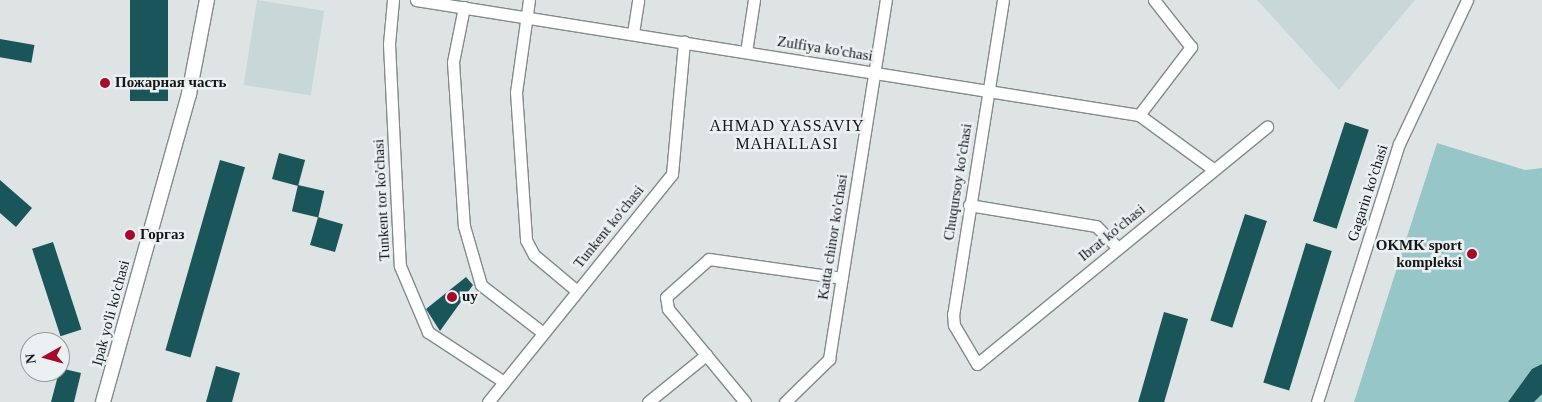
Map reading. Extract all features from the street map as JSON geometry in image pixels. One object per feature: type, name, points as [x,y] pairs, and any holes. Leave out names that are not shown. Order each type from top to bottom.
[{"type":"main road","name":"Ipak yo'li ko'chasi","points":[[103,402],[188,94],[206,0]]},
{"type":"street","name":"Tunkent tor ko'chasi","points":[[393,0],[389,44],[400,266],[428,332],[504,382]]},
{"type":"street","name":"Zulfiya ko'chasi","points":[[416,0],[1139,115],[1213,170]]},
{"type":"street","points":[[529,0],[516,92],[526,240],[534,255],[577,290]]},
{"type":"street","points":[[633,33],[638,0]]},
{"type":"street","points":[[746,52],[754,0]]},
{"type":"street","name":"Katta chinor ko'chasi","points":[[785,402],[829,359],[886,0]]},
{"type":"street","name":"Chuqursoy ko'chasi","points":[[977,364],[954,325],[953,314],[1003,0]]},
{"type":"street","points":[[1139,115],[1191,47],[1154,0]]},
{"type":"street","name":"Gagarin ko'chasi","points":[[1317,402],[1399,144],[1467,0]]},
{"type":"street","points":[[464,7],[453,62],[464,226],[481,285],[543,333]]},
{"type":"street","name":"Tunkent ko'chasi","points":[[488,402],[672,174],[684,42]]},
{"type":"street","name":"Ibrat ko'chasi","points":[[977,364],[1117,247],[1267,126]]},
{"type":"street","points":[[969,205],[1096,226],[1117,247]]},
{"type":"street","points":[[745,402],[665,304],[700,263],[709,259],[842,278]]},
{"type":"street","points":[[648,402],[706,355]]},
{"type":"shaded area","points":[[257,0],[324,11],[311,96],[244,85]]},
{"type":"shaded area","points":[[1257,0],[1415,0],[1339,90]]},
{"type":"shaded area","name":"OKMK sport kompleksi","points":[[1437,143],[1525,170],[1542,168],[1542,402],[1354,402]]},
{"type":"building","points":[[130,0],[168,0],[168,101],[130,101]]},
{"type":"building","points":[[0,39],[34,45],[31,63],[0,57]]},
{"type":"building","points":[[1345,122],[1369,130],[1337,229],[1313,221]]},
{"type":"building","points":[[279,153],[305,160],[298,186],[272,179]]},
{"type":"building","points":[[220,160],[245,167],[190,357],[165,350]]},
{"type":"building","points":[[0,180],[32,208],[16,227],[0,213]]},
{"type":"building","points":[[298,185],[324,191],[318,217],[292,211]]},
{"type":"building","points":[[1245,214],[1267,221],[1232,328],[1210,321]]},
{"type":"building","points":[[318,217],[343,224],[335,252],[310,245]]},
{"type":"building","points":[[53,242],[81,329],[70,333],[59,332],[32,249]]},
{"type":"building","points":[[1306,243],[1332,251],[1289,391],[1263,383]]},
{"type":"building","name":"uy","points":[[466,277],[473,285],[440,331],[426,309]]},
{"type":"building","points":[[1164,312],[1188,319],[1164,402],[1138,402]]},
{"type":"building","points":[[1542,364],[1542,394],[1534,402],[1508,402],[1532,369]]},
{"type":"building","points":[[216,366],[240,373],[232,402],[206,402]]},
{"type":"building","points":[[70,370],[81,373],[74,402],[51,402],[56,382],[70,382]]},
{"type":"place","name":"Пожарная часть","points":[[105,83]]},
{"type":"place","name":"Горгаз","points":[[130,235]]},
{"type":"place","name":"OKMK sport kompleksi","points":[[1472,254]]},
{"type":"place","name":"uy","points":[[452,297]]},
{"type":"district","name":"AHMAD YASSAVIY MAHALLASI","points":[[787,135]]}]
